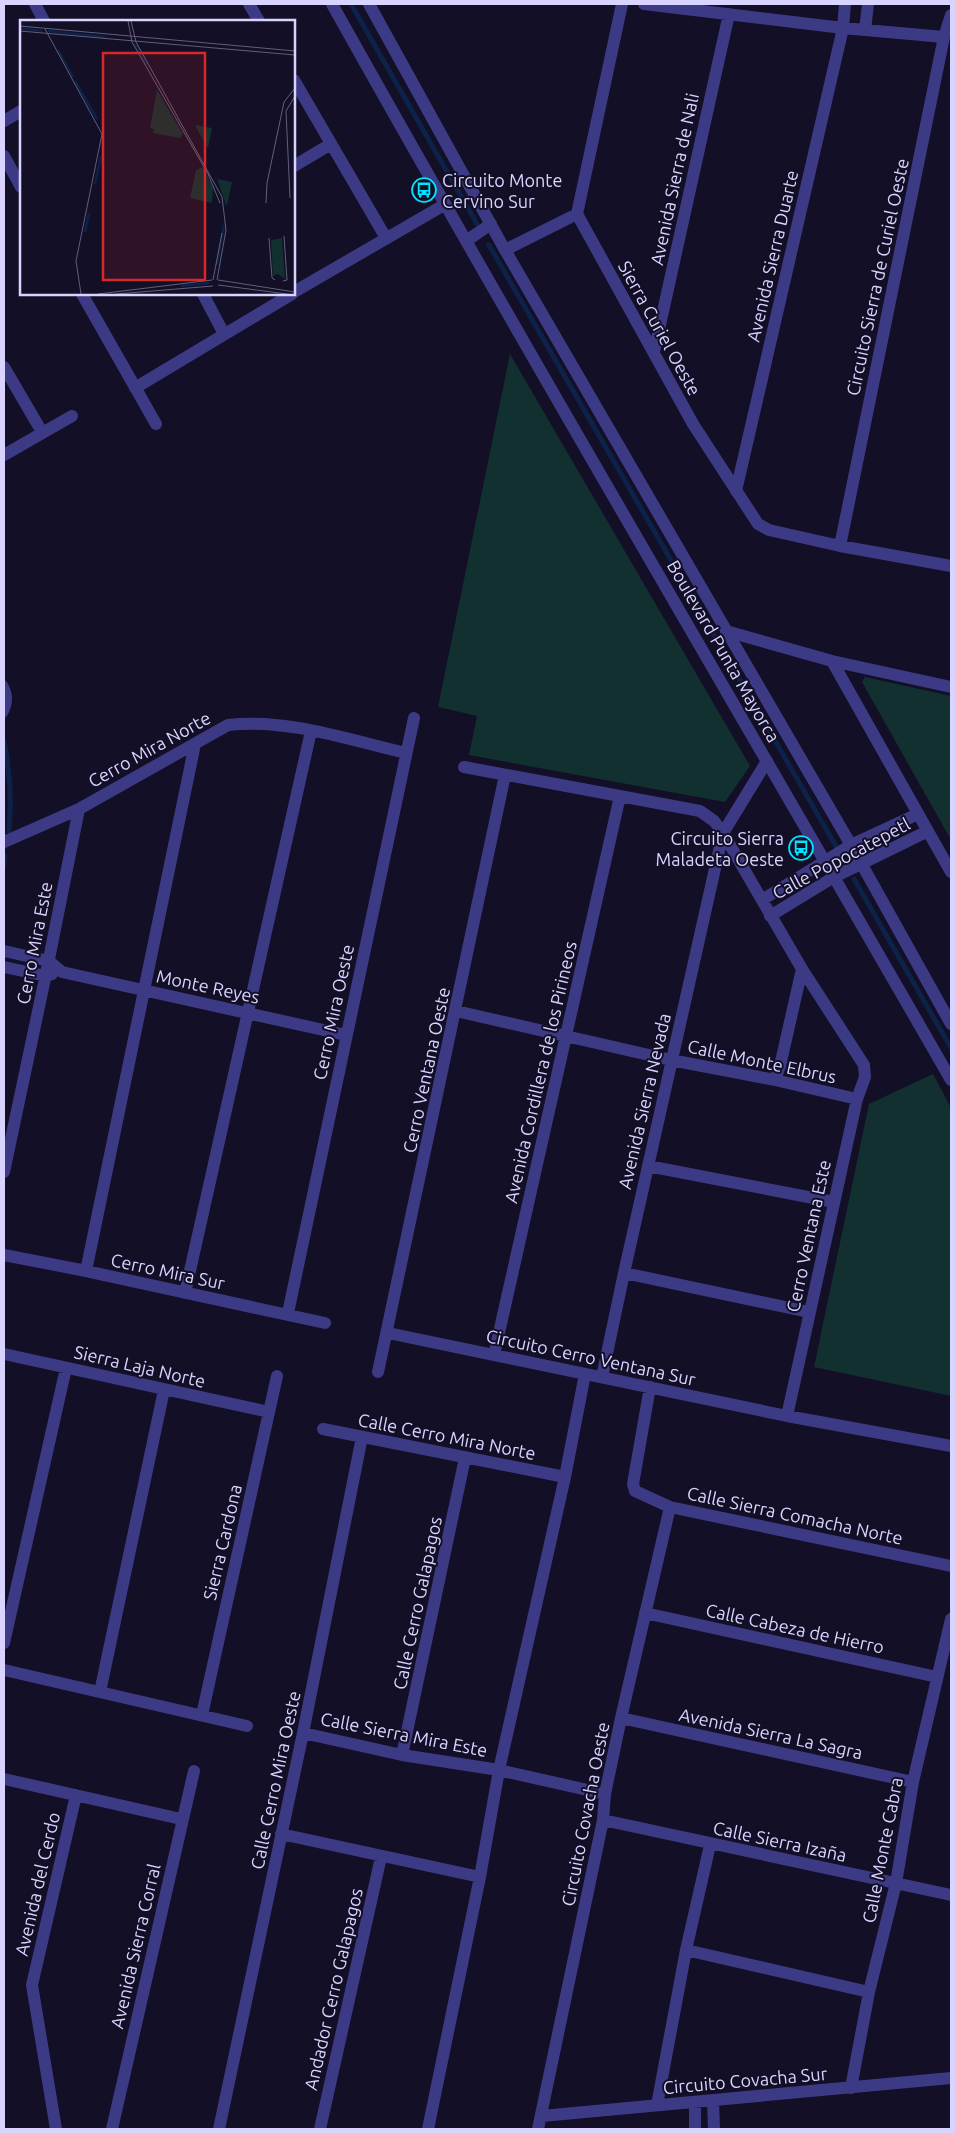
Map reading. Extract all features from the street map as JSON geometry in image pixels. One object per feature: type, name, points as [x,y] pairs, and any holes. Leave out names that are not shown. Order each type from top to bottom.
[{"type":"street","points":[[35,4],[43,20]]},
{"type":"street","points":[[249,4],[258,20]]},
{"type":"street","name":"Boulevard Punta Mayorca","points":[[332,4],[444,205],[826,861],[951,1080]]},
{"type":"street","name":"Boulevard Punta Mayorca","points":[[369,4],[505,250],[862,864],[951,1024]]},
{"type":"street","points":[[505,250],[576,214],[622,4]]},
{"type":"street","points":[[644,4],[843,28],[944,37]]},
{"type":"street","name":"Avenida Sierra Duarte","points":[[736,491],[843,28],[845,4]]},
{"type":"street","points":[[866,30],[868,4]]},
{"type":"street","name":"Avenida Sierra de Nali","points":[[654,352],[729,14]]},
{"type":"street","name":"Circuito Sierra de Curiel Oeste","points":[[840,546],[944,37],[951,15]]},
{"type":"street","points":[[295,82],[386,238]]},
{"type":"street","points":[[4,121],[20,112]]},
{"type":"street","points":[[295,165],[332,144]]},
{"type":"street","points":[[4,156],[20,185]]},
{"type":"street","points":[[295,292],[444,205]]},
{"type":"street","name":"Sierra Curiel Oeste","points":[[576,214],[693,424],[758,524],[769,530],[840,546]]},
{"type":"street","points":[[466,241],[491,224]]},
{"type":"street","points":[[83,295],[156,424]]},
{"type":"street","points":[[204,295],[224,334]]},
{"type":"street","points":[[135,388],[290,295]]},
{"type":"street","points":[[4,367],[42,432]]},
{"type":"street","points":[[4,455],[72,416]]},
{"type":"street","points":[[840,546],[950,562]]},
{"type":"street","points":[[726,631],[832,661],[951,687]]},
{"type":"street","points":[[832,661],[951,872]]},
{"type":"street","name":"Cerro Mira Oeste","points":[[288,1313],[414,718]]},
{"type":"street","name":"Cerro Mira Norte","points":[[4,842],[79,809],[228,725],[252,722],[311,731],[406,753]]},
{"type":"street","points":[[185,1293],[311,731]]},
{"type":"street","points":[[86,1271],[195,744]]},
{"type":"street","name":"Avenida Sierra Nevada","points":[[602,1377],[723,833],[767,761]]},
{"type":"street","points":[[464,767],[700,811],[714,821],[723,833],[802,969],[780,1066],[775,1080]]},
{"type":"street","name":"Cerro Ventana Oeste","points":[[378,1372],[388,1333],[505,775]]},
{"type":"street","name":"Avenida Cordillera de los Pirineos","points":[[494,1355],[620,796]]},
{"type":"street","name":"Cerro Mira Este","points":[[4,1172],[79,809]]},
{"type":"street","name":"Calle Popocatepetl","points":[[762,900],[851,845],[918,814]]},
{"type":"street","name":"Calle Popocatepetl","points":[[770,916],[834,877],[928,831]]},
{"type":"street","name":"Monte Reyes","points":[[4,951],[49,961],[62,972]]},
{"type":"street","name":"Monte Reyes","points":[[4,967],[46,976],[62,972],[346,1035]]},
{"type":"street","name":"Cerro Ventana Este","points":[[786,1416],[857,1099],[865,1077],[864,1065],[802,969]]},
{"type":"street","name":"Calle Monte Elbrus","points":[[456,1011],[671,1060],[775,1080],[857,1099]]},
{"type":"street","points":[[648,1166],[834,1202]]},
{"type":"street","name":"Cerro Mira Sur","points":[[4,1255],[288,1313],[325,1323]]},
{"type":"street","points":[[624,1273],[810,1312]]},
{"type":"street","name":"Circuito Cerro Ventana Sur","points":[[388,1333],[786,1416],[951,1446]]},
{"type":"street","name":"Sierra Laja Norte","points":[[4,1354],[269,1412]]},
{"type":"street","points":[[4,1643],[66,1368]]},
{"type":"street","points":[[428,2129],[480,1878],[499,1770],[565,1477],[585,1374]]},
{"type":"street","name":"Sierra Cardona","points":[[202,1716],[277,1376]]},
{"type":"street","name":"Calle Sierra Comacha Norte","points":[[650,1387],[633,1484],[635,1491],[670,1506],[951,1566]]},
{"type":"street","points":[[100,1692],[164,1390]]},
{"type":"street","name":"Calle Cerro Mira Norte","points":[[323,1429],[565,1477]]},
{"type":"street","name":"Calle Cerro Mira Oeste","points":[[220,2129],[303,1733],[362,1437]]},
{"type":"street","name":"Calle Cerro Galapagos","points":[[402,1755],[465,1458]]},
{"type":"street","name":"Circuito Covacha Oeste","points":[[538,2129],[603,1820],[605,1794],[621,1718],[670,1506]]},
{"type":"street","name":"Calle Cabeza de Hierro","points":[[645,1613],[937,1677]]},
{"type":"street","name":"Calle Monte Cabra","points":[[851,2088],[870,1992],[896,1884],[913,1782],[951,1619]]},
{"type":"street","points":[[4,1670],[248,1726]]},
{"type":"street","name":"Avenida Sierra La Sagra","points":[[621,1718],[913,1782]]},
{"type":"street","name":"Calle Sierra Mira Este","points":[[303,1733],[402,1755],[499,1770],[605,1794]]},
{"type":"street","name":"Avenida Sierra Corral","points":[[112,2129],[194,1771]]},
{"type":"street","points":[[4,1779],[182,1819]]},
{"type":"street","name":"Avenida del Cerdo","points":[[56,2129],[32,1985],[76,1796]]},
{"type":"street","name":"Calle Sierra Izaña","points":[[603,1820],[710,1845],[951,1895]]},
{"type":"street","points":[[281,1834],[480,1878]]},
{"type":"street","points":[[657,2105],[686,1950],[710,1845]]},
{"type":"street","name":"Andador Cerro Galapagos","points":[[320,2129],[381,1857]]},
{"type":"street","points":[[686,1950],[870,1992]]},
{"type":"street","name":"Circuito Covacha Sur","points":[[542,2116],[951,2078]]},
{"type":"street","points":[[713,2100],[714,2129]]},
{"type":"street","points":[[695,2102],[695,2129]]},
{"type":"lane","points":[[4,684],[8,690],[9,700],[4,714]]},
{"type":"green space","points":[[510,354],[750,766],[725,802],[469,755],[477,716],[438,707]]},
{"type":"green space","points":[[865,677],[951,696],[951,840],[862,682]]},
{"type":"green space","points":[[933,1074],[951,1108],[951,1396],[814,1367],[869,1104]]},
{"type":"waterway","points":[[351,4],[477,224]]},
{"type":"waterway","points":[[489,245],[837,848]]},
{"type":"waterway","points":[[4,741],[10,785],[9,831]]},
{"type":"waterway","points":[[4,865],[5,856]]},
{"type":"waterway","points":[[854,879],[951,1048]]},
{"type":"place","name":"Circuito Monte Cervino Sur","points":[[424,190]]},
{"type":"place","name":"Circuito Sierra Maladeta Oeste","points":[[801,848]]}]
